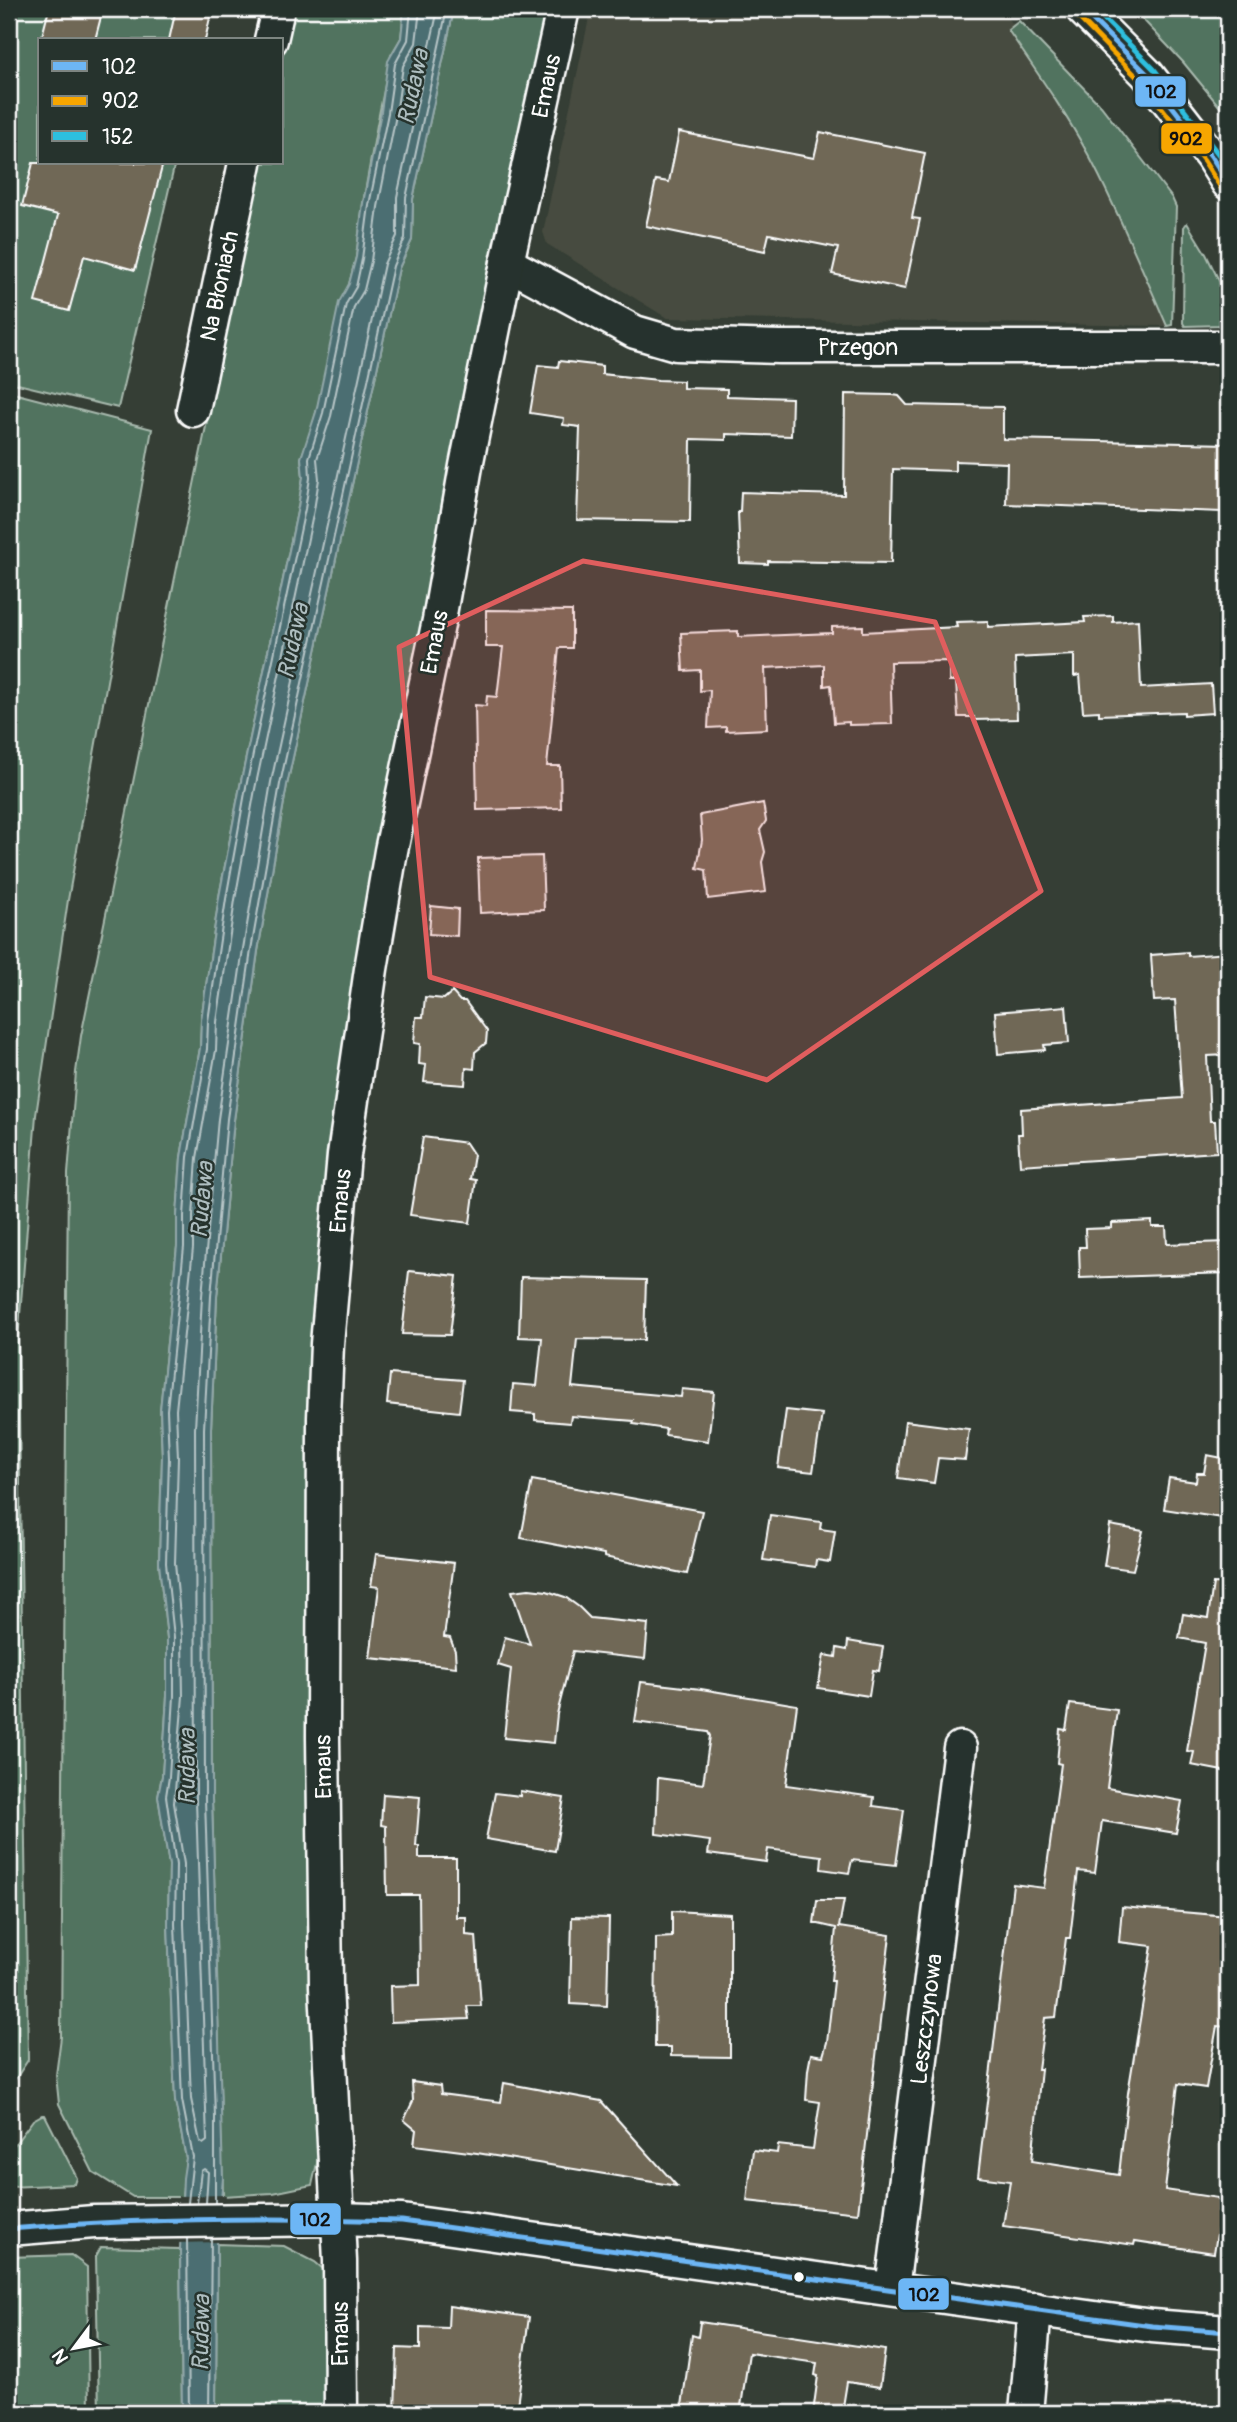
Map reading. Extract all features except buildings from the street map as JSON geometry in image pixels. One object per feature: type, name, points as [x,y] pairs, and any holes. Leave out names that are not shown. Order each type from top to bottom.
[{"type":"street","points":[[271,38],[278,9]]},
{"type":"street","name":"Emaus","points":[[341,2413],[338,2218],[326,1986],[323,1737],[324,1418],[328,1332],[344,1155],[378,922],[507,263],[563,9]]},
{"type":"street","points":[[1082,9],[1147,74],[1211,156],[1228,183]]},
{"type":"street","name":"Na Błoniach","points":[[193,410],[245,164]]},
{"type":"street","name":"Przegon","points":[[507,263],[635,332],[676,344],[779,347],[1228,347]]},
{"type":"street","name":"Leszczynowa","points":[[892,2289],[960,1748]]},
{"type":"street","points":[[9,2229],[138,2221],[338,2218],[391,2220],[1163,2327],[1228,2332]]},
{"type":"street","points":[[1026,2413],[1035,2309]]},
{"type":"highlighted area","points":[[583,561],[935,622],[1041,891],[767,1080],[430,977],[399,647]]},
{"type":"shaded area","points":[[591,9],[998,9],[1014,25],[1008,30],[1088,155],[1132,244],[1167,326],[667,318],[547,244],[543,232]]},
{"type":"green space","points":[[9,9],[212,9],[205,38],[38,38],[38,164],[175,164],[118,408],[9,382]]},
{"type":"green space","points":[[292,9],[404,9],[401,38],[391,55],[377,125],[356,257],[311,432],[301,458],[303,477],[298,507],[219,897],[201,1020],[200,1048],[181,1157],[177,1246],[160,1410],[162,1457],[159,1563],[167,1638],[167,1696],[162,1776],[158,1796],[169,1865],[168,1924],[175,2101],[186,2158],[182,2197],[133,2197],[93,2172],[59,2104],[56,2075],[61,2037],[68,1174],[81,1036],[260,164],[284,164],[284,48]]},
{"type":"green space","points":[[454,9],[552,9],[339,1109],[324,2133],[312,2185],[273,2193],[223,2196],[212,1799],[211,1429],[217,1297],[234,1120],[258,951],[287,785],[399,268],[412,240],[413,199]]},
{"type":"green space","points":[[1133,9],[1228,9],[1228,117],[1183,62]]},
{"type":"green space","points":[[1019,21],[1101,106],[1172,198],[1176,207],[1172,325],[1167,326],[1089,156],[1008,30]]},
{"type":"green space","points":[[1187,223],[1228,299],[1228,323],[1185,326],[1183,323],[1184,227]]},
{"type":"green space","points":[[9,392],[152,429],[68,900],[36,1115],[18,1340],[28,2060],[9,2089]]},
{"type":"green space","points":[[45,2115],[77,2178],[75,2184],[9,2187],[9,2152],[33,2120]]},
{"type":"green space","points":[[217,2244],[284,2246],[315,2262],[330,2275],[330,2413],[216,2413]]},
{"type":"green space","points":[[101,2247],[180,2249],[182,2413],[99,2413],[96,2256]]},
{"type":"green space","points":[[71,2255],[87,2267],[89,2413],[9,2413],[9,2257]]},
{"type":"water","name":"Rudawa","points":[[404,9],[454,9],[413,199],[412,240],[399,268],[287,785],[258,951],[234,1120],[217,1297],[211,1429],[212,1799],[223,2178],[217,2244],[216,2413],[182,2413],[180,2249],[186,2158],[175,2101],[168,1924],[169,1865],[158,1796],[162,1776],[167,1696],[167,1638],[159,1563],[162,1457],[160,1410],[177,1246],[181,1157],[200,1048],[201,1020],[219,897],[298,507],[303,477],[301,458],[316,412],[339,302],[349,284],[356,257],[388,61],[401,38]]},
{"type":"pier","points":[[226,2195],[221,2242],[176,2243],[178,2196]]},
{"type":"transit line","name":"102","points":[[1082,9],[1147,74],[1211,156],[1228,183]]},
{"type":"transit line","name":"152","points":[[1094,9],[1154,69],[1228,167]]},
{"type":"transit line","name":"902","points":[[1076,15],[1140,80],[1204,161],[1221,188]]},
{"type":"transit line","name":"102","points":[[9,2229],[205,2219],[402,2221],[1152,2326],[1228,2332]]}]
